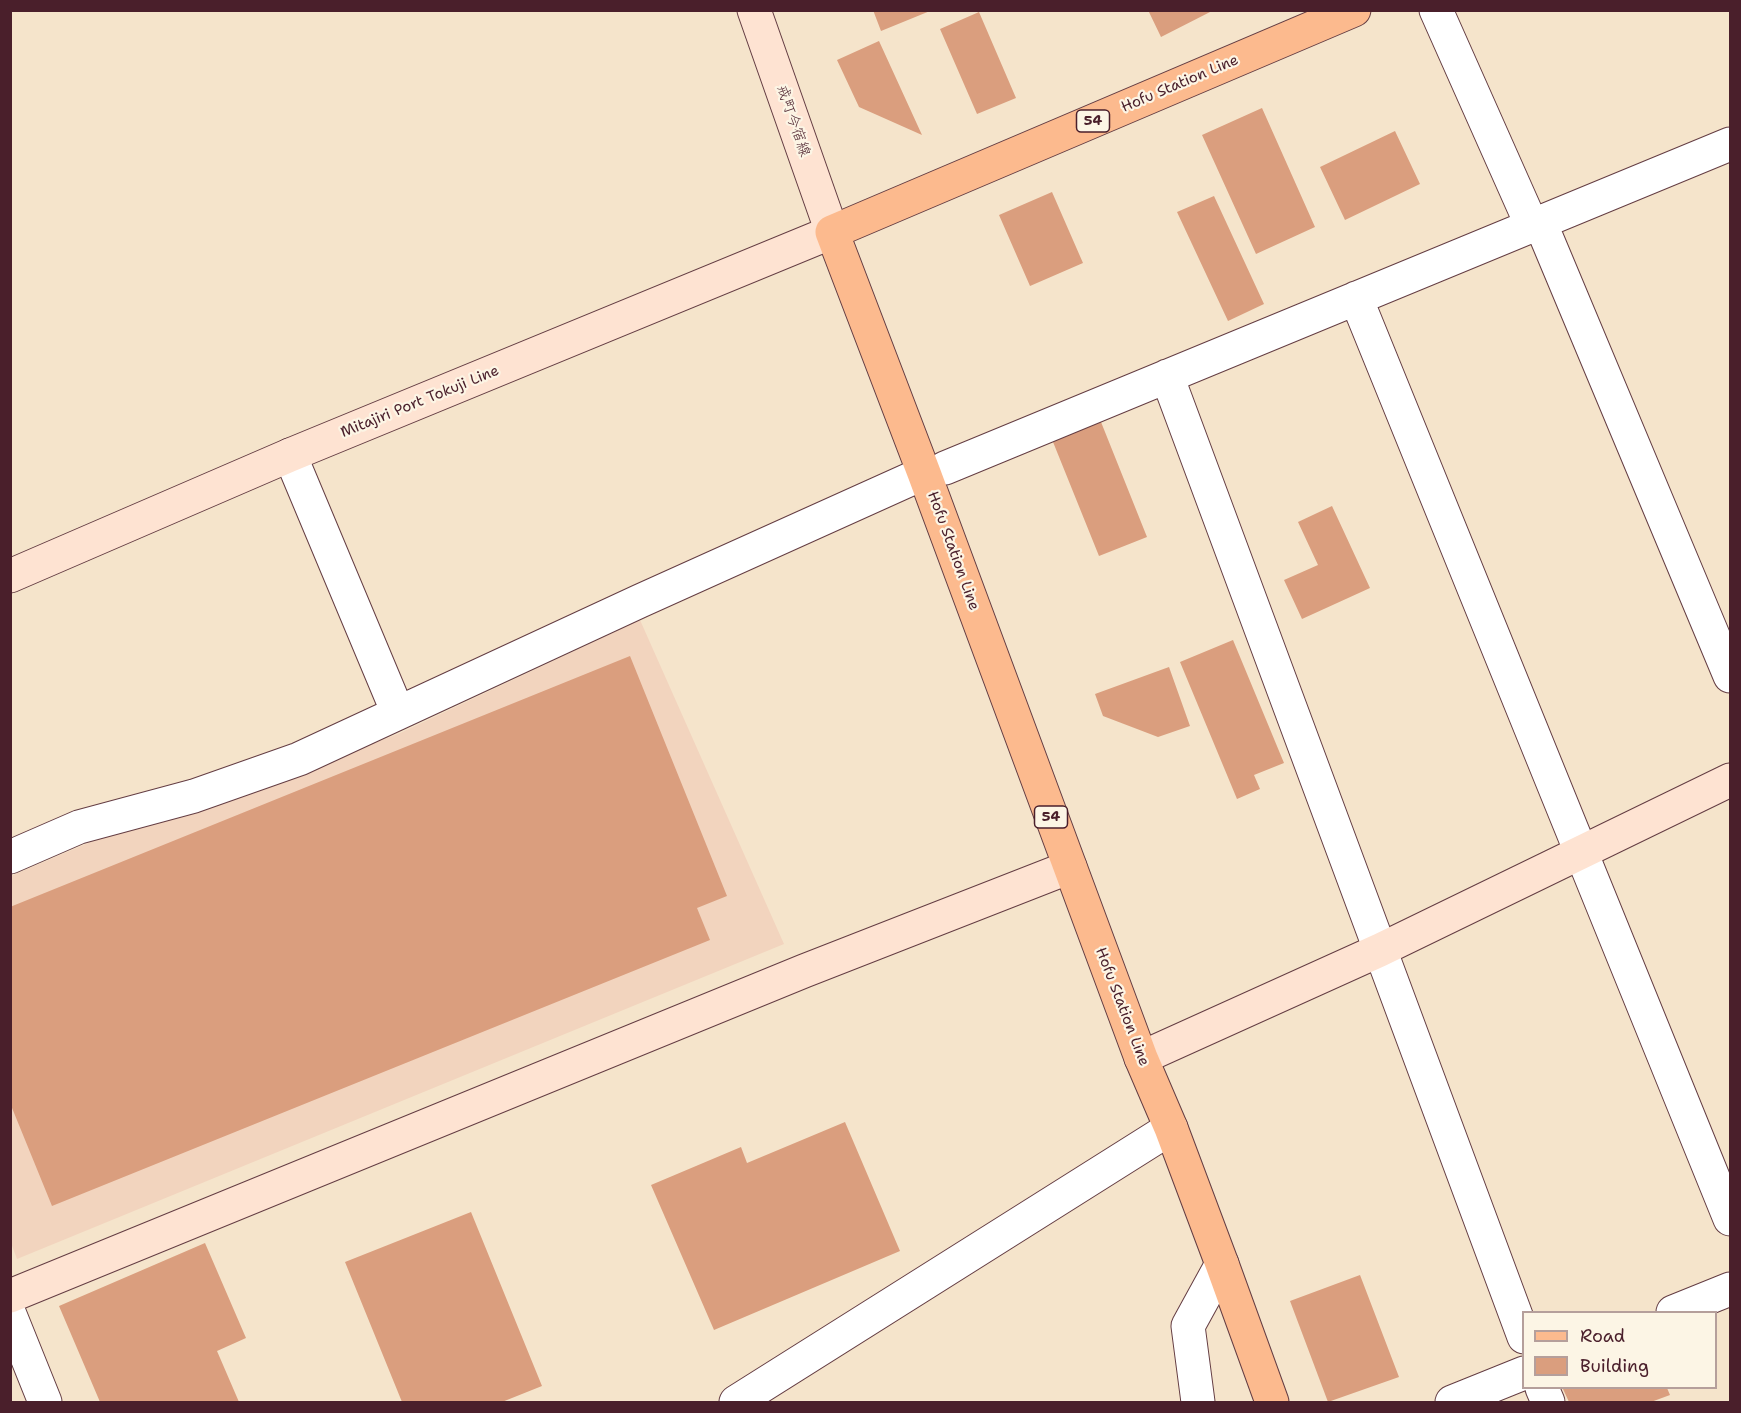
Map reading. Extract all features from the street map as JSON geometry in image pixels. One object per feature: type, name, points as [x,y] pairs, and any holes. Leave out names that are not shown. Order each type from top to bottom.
[{"type":"main road","name":"Hofu Station Line","points":[[1272,1402],[1222,1263],[1171,1128],[1141,1058],[1070,867],[935,470],[832,232],[1354,10]]},
{"type":"street","name":"戒町今宿線","points":[[754,10],[832,232]]},
{"type":"street","points":[[1436,10],[1536,224],[1731,676]]},
{"type":"street","points":[[10,857],[79,827],[194,796],[299,759],[650,596],[935,470],[1731,144]]},
{"type":"street","name":"Mitajiri Port Tokuji Line","points":[[10,576],[290,455],[832,232]]},
{"type":"street","points":[[1356,298],[1731,1219]]},
{"type":"street","points":[[1167,376],[1522,1332]]},
{"type":"street","points":[[290,455],[398,713]]},
{"type":"street","points":[[1141,1058],[1380,950],[1731,780]]},
{"type":"street","points":[[10,1296],[804,971],[1070,867]]},
{"type":"street","points":[[743,1401],[1171,1128]]},
{"type":"street","points":[[1198,1402],[1188,1326],[1222,1263]]},
{"type":"street","points":[[1676,1311],[1731,1289]]},
{"type":"street","points":[[10,1315],[45,1402]]},
{"type":"street","points":[[1452,1402],[1522,1375]]},
{"type":"shaded area","points":[[640,620],[784,944],[17,1259],[11,1243],[11,876],[107,835],[259,786],[398,734]]},
{"type":"building","points":[[873,10],[930,10],[930,11],[881,31]]},
{"type":"building","points":[[1148,10],[1214,10],[1161,37]]},
{"type":"building","points":[[979,12],[1016,98],[977,114],[940,29]]},
{"type":"building","points":[[879,41],[922,135],[859,107],[837,60]]},
{"type":"building","points":[[1262,108],[1315,227],[1256,254],[1202,135]]},
{"type":"building","points":[[1395,131],[1420,184],[1345,220],[1320,167]]},
{"type":"building","points":[[1052,192],[1083,263],[1030,286],[999,215]]},
{"type":"building","points":[[1214,196],[1264,304],[1228,321],[1177,212]]},
{"type":"building","points":[[1099,417],[1147,537],[1099,556],[1051,437]]},
{"type":"building","points":[[1332,506],[1370,588],[1302,619],[1284,580],[1318,565],[1298,522]]},
{"type":"building","points":[[1233,640],[1284,763],[1254,775],[1260,789],[1237,799],[1180,662]]},
{"type":"building","points":[[630,656],[727,896],[697,908],[710,940],[52,1206],[10,1103],[10,907]]},
{"type":"building","points":[[1169,667],[1190,726],[1158,737],[1103,716],[1095,694]]},
{"type":"building","points":[[845,1122],[900,1251],[714,1330],[651,1185],[741,1147],[747,1163]]},
{"type":"building","points":[[471,1212],[542,1386],[502,1402],[402,1402],[345,1262]]},
{"type":"building","points":[[205,1243],[246,1338],[217,1351],[239,1402],[100,1402],[59,1306]]},
{"type":"building","points":[[1360,1275],[1399,1377],[1328,1402],[1290,1301]]},
{"type":"building","points":[[1563,1389],[1667,1389],[1670,1395],[1651,1402],[1569,1402]]}]
